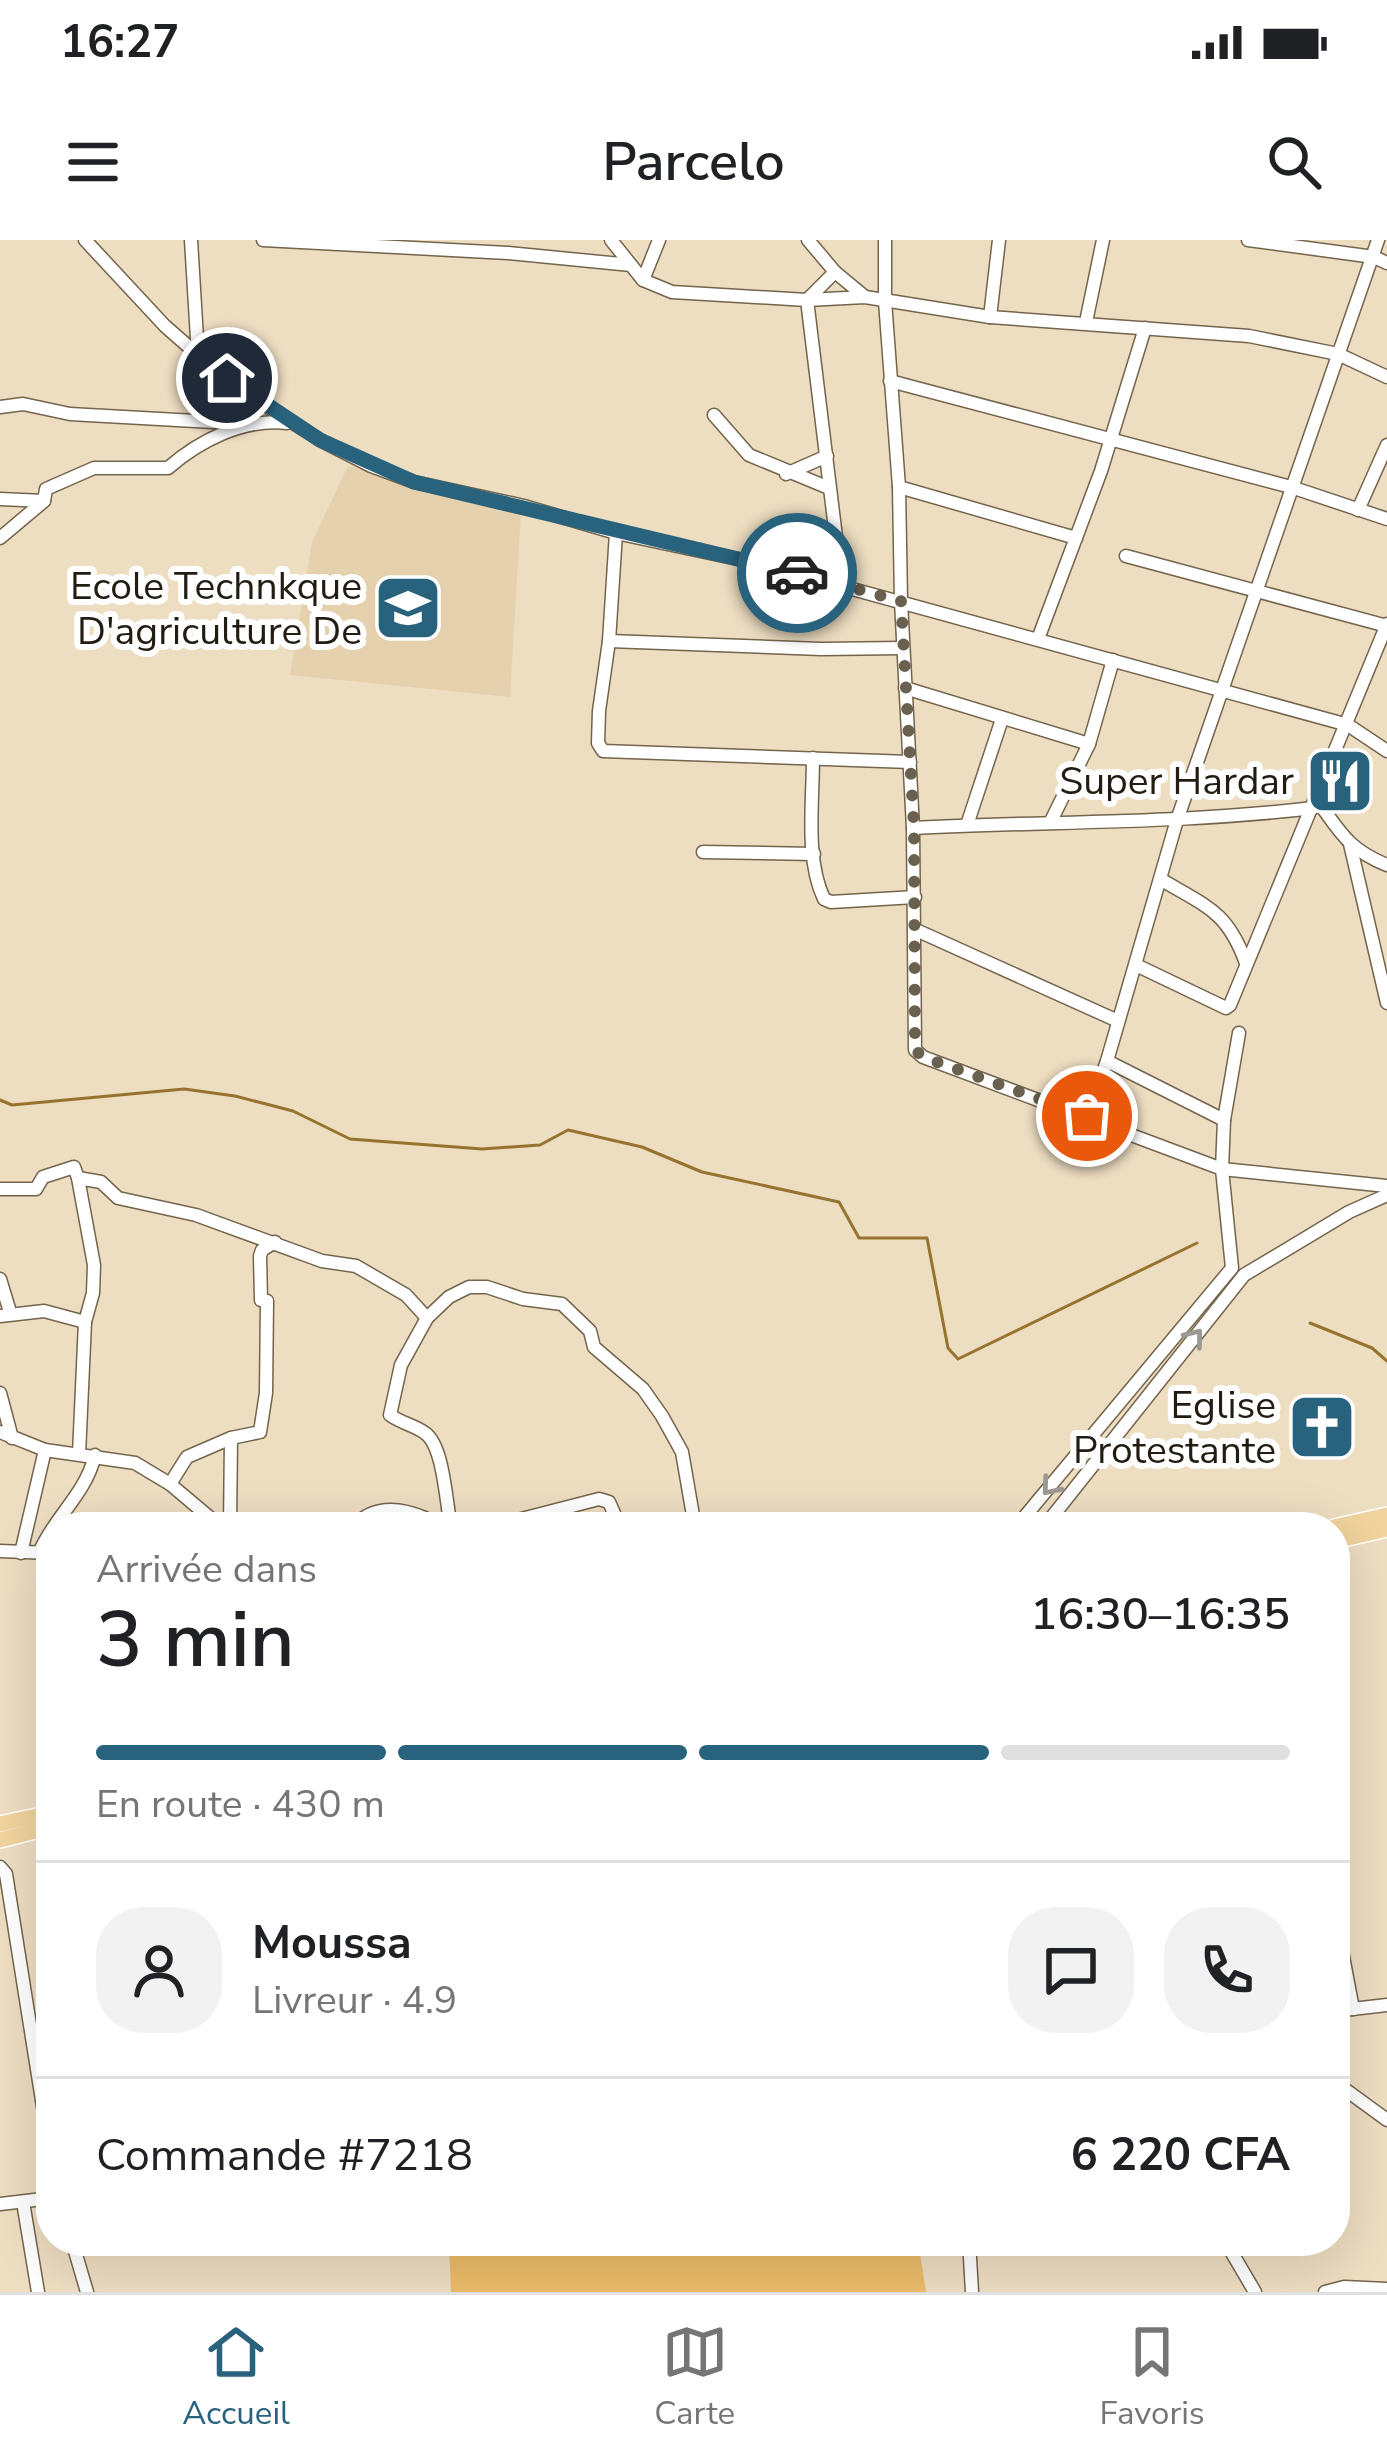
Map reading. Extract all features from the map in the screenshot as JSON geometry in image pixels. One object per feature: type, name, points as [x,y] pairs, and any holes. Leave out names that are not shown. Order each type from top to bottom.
[{"type":"main road","points":[[1350,1523],[1387,1515]]},
{"type":"main road","points":[[1350,1538],[1387,1529]]},
{"type":"main road","points":[[0,1825],[36,1817]]},
{"type":"main road","points":[[0,1840],[36,1832]]},
{"type":"street","points":[[85,240],[197,355],[297,426],[371,466],[414,482],[901,601],[1348,725],[1387,751]]},
{"type":"street","points":[[191,240],[197,355]]},
{"type":"street","points":[[263,240],[508,253],[631,265]]},
{"type":"street","points":[[610,240],[643,280],[672,292],[807,300],[865,296],[990,317],[1250,336],[1338,354],[1387,377]]},
{"type":"street","points":[[643,280],[659,240]]},
{"type":"street","points":[[808,240],[835,272],[865,296]]},
{"type":"street","points":[[885,240],[914,828],[915,1050],[923,1057],[1222,1169],[1387,1191]]},
{"type":"street","points":[[990,317],[999,240]]},
{"type":"street","points":[[1086,322],[1103,240]]},
{"type":"street","points":[[1248,240],[1380,260]]},
{"type":"street","points":[[1087,1116],[1177,820],[1338,354],[1380,260],[1378,240]]},
{"type":"street","points":[[807,300],[835,272]]},
{"type":"street","points":[[807,300],[842,586]]},
{"type":"street","points":[[1038,639],[1111,442],[1145,328]]},
{"type":"street","points":[[890,381],[1291,487],[1387,519]]},
{"type":"street","points":[[0,407],[22,404],[70,413],[297,426]]},
{"type":"street","points":[[714,415],[748,455],[829,488]]},
{"type":"street","points":[[0,538],[44,501],[46,489],[94,468],[168,468],[196,444],[255,424]]},
{"type":"street","points":[[1358,510],[1387,445]]},
{"type":"street","points":[[787,474],[827,456]]},
{"type":"street","points":[[899,487],[1076,538]]},
{"type":"street","points":[[0,500],[44,501]]},
{"type":"street","points":[[616,533],[598,711],[598,743],[603,752],[910,762]]},
{"type":"street","points":[[1126,556],[1387,625],[1233,1000],[1226,1008],[1136,965]]},
{"type":"street","points":[[608,641],[903,648]]},
{"type":"street","points":[[1051,821],[1089,743],[1113,660]]},
{"type":"street","points":[[905,688],[1089,743]]},
{"type":"street","points":[[967,825],[1002,719]]},
{"type":"street","points":[[813,758],[814,854],[824,899],[915,897]]},
{"type":"street","points":[[914,828],[1177,820],[1315,804]]},
{"type":"street","points":[[1315,804],[1350,844],[1387,865]]},
{"type":"street","points":[[1350,844],[1387,1003]]},
{"type":"street","points":[[703,852],[814,854]]},
{"type":"street","points":[[1162,880],[1225,919],[1246,962]]},
{"type":"street","points":[[916,930],[1118,1021]]},
{"type":"street","points":[[1054,1512],[1238,1272],[1222,1169],[1223,1120],[1239,1033]]},
{"type":"street","points":[[1107,1061],[1223,1120]]},
{"type":"street","points":[[0,1189],[36,1189],[43,1177],[70,1166],[77,1168],[94,1265],[85,1322],[79,1454]]},
{"type":"street","points":[[78,1178],[100,1182],[118,1198],[196,1215],[322,1262],[356,1266],[406,1295],[427,1318]]},
{"type":"street","points":[[1029,1512],[1238,1272],[1387,1191]]},
{"type":"street","points":[[170,1484],[188,1456],[260,1432],[266,1393],[267,1301],[261,1300],[260,1256],[275,1242]]},
{"type":"street","points":[[0,1279],[5,1314],[44,1311],[85,1322]]},
{"type":"street","points":[[449,1512],[434,1441],[390,1415],[401,1365],[427,1318],[449,1297],[469,1287],[562,1304],[590,1331],[594,1347],[643,1389],[662,1416],[682,1453],[692,1512]]},
{"type":"street","points":[[0,1393],[6,1435],[45,1450],[135,1463],[206,1512]]},
{"type":"street","points":[[227,1512],[231,1438]]},
{"type":"street","points":[[21,1553],[45,1450]]},
{"type":"street","points":[[62,1512],[90,1478],[95,1455]]},
{"type":"street","points":[[548,1512],[599,1499],[608,1502],[613,1512]]},
{"type":"street","points":[[0,1550],[36,1553]]},
{"type":"street","points":[[0,1867],[6,1874],[36,2063]]},
{"type":"street","points":[[1350,1993],[1353,2009]]},
{"type":"street","points":[[1350,2010],[1387,2005]]},
{"type":"street","points":[[1350,2093],[1387,2120]]},
{"type":"street","points":[[0,2204],[36,2200]]},
{"type":"street","points":[[23,2202],[38,2292]]},
{"type":"street","points":[[77,2256],[87,2292]]},
{"type":"street","points":[[970,2256],[972,2292]]},
{"type":"street","points":[[1235,2256],[1255,2292]]},
{"type":"street","points":[[1325,2292],[1344,2287],[1387,2289]]},
{"type":"shaded area","name":"Ecole Technkque D'agriculture De","points":[[348,466],[521,511],[510,697],[290,675],[312,542]]},
{"type":"shaded area","points":[[450,2256],[920,2256],[926,2292],[451,2292]]},
{"type":"waterway","points":[[0,1100],[12,1105],[184,1089],[293,1111],[350,1139],[482,1149],[540,1145],[568,1130],[642,1147],[702,1172],[839,1202],[859,1238],[927,1238],[948,1348],[958,1359],[1197,1243]]},
{"type":"waterway","points":[[1310,1323],[1372,1348],[1387,1361]]},
{"type":"way so far","points":[[797,573],[901,601],[914,828],[915,1050],[923,1057],[1087,1116]]},
{"type":"place","name":"Ecole Technkque D'agriculture De","points":[[408,608]]},
{"type":"place","name":"Super Hardar","points":[[1340,781]]},
{"type":"place","name":"Eglise Protestante","points":[[1322,1427]]},
{"type":"route","points":[[227,378],[320,440],[414,482],[797,573]]}]
